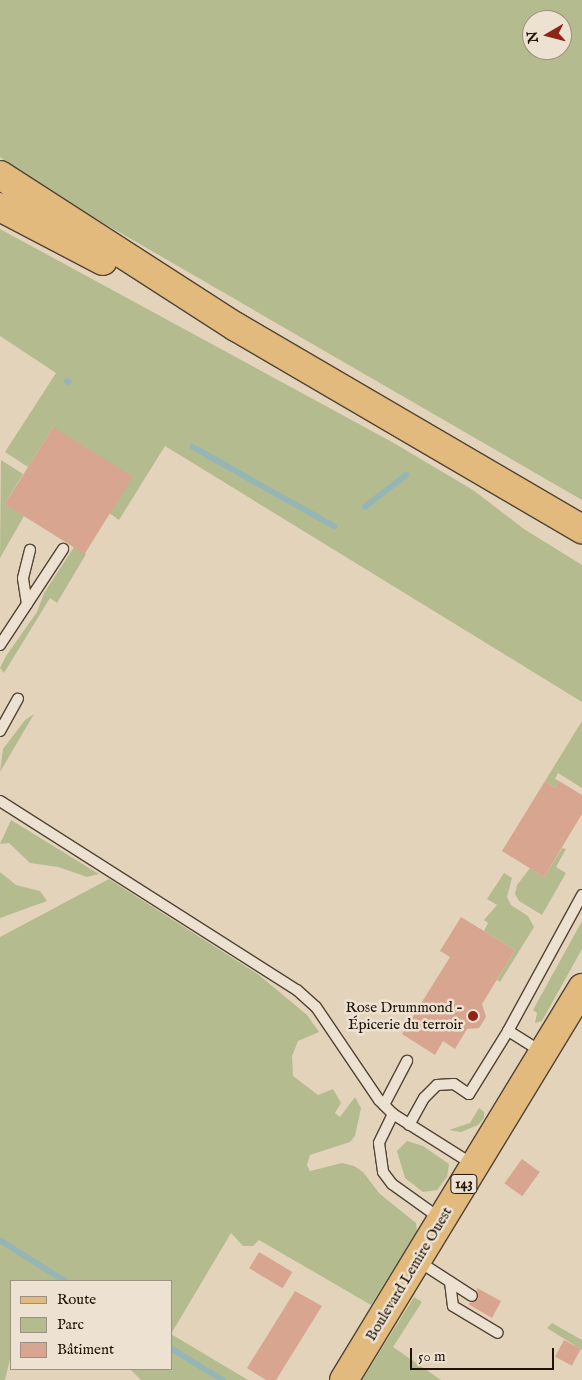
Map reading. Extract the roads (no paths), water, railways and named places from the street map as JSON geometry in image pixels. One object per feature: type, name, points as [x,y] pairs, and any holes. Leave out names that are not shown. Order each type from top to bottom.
[{"type":"main road","points":[[0,175],[236,327],[582,529]]},
{"type":"main road","points":[[0,207],[236,327]]},
{"type":"main road","name":"Boulevard Lemire Ouest","points":[[344,1380],[582,988]]},
{"type":"lane","points":[[0,645],[63,549]]},
{"type":"lane","points":[[27,604],[23,578],[30,550]]},
{"type":"lane","points":[[0,731],[18,699]]},
{"type":"lane","points":[[0,801],[297,990],[316,1006],[335,1031],[384,1105],[393,1114],[475,1166]]},
{"type":"lane","points":[[409,1125],[424,1098],[437,1085],[454,1084],[469,1094],[508,1031],[582,895]]},
{"type":"lane","points":[[508,1031],[543,1053]]},
{"type":"lane","points":[[384,1105],[407,1061]]},
{"type":"lane","points":[[393,1114],[379,1143],[383,1172],[392,1184],[442,1220]]},
{"type":"lane","points":[[417,1261],[472,1296]]},
{"type":"lane","points":[[450,1282],[453,1306],[498,1333]]},
{"type":"waterway","points":[[193,447],[334,526]]},
{"type":"waterway","points":[[365,507],[406,475]]},
{"type":"waterway","points":[[0,1240],[63,1280]]},
{"type":"waterway","points":[[172,1349],[223,1380]]},
{"type":"place","name":"Rose Drummond - Épicerie du terroir","points":[[473,1016]]}]
